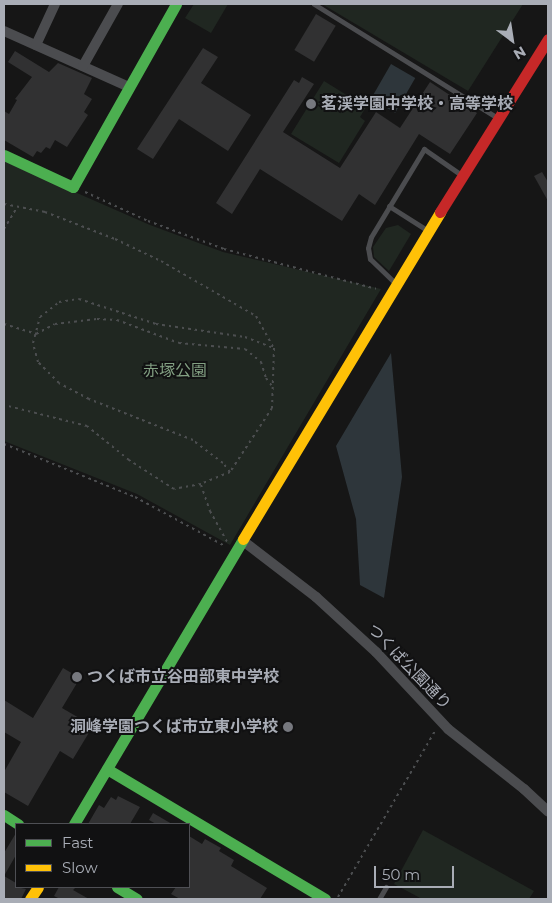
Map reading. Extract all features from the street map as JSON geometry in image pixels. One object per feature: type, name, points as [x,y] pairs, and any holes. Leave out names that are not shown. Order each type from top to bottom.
[{"type":"street","points":[[36,45],[55,4]]},
{"type":"street","points":[[83,66],[118,4]]},
{"type":"street","points":[[4,155],[73,186],[176,4]]},
{"type":"street","points":[[4,31],[129,87]]},
{"type":"street","points":[[75,823],[395,283],[548,39]]},
{"type":"street","name":"つくば公園通り","points":[[247,544],[316,597],[376,652],[448,730],[524,789],[548,811]]},
{"type":"street","points":[[107,769],[325,899]]},
{"type":"street","points":[[4,816],[16,823]]},
{"type":"street","points":[[30,899],[37,888]]},
{"type":"street","points":[[119,888],[137,899]]},
{"type":"lane","points":[[314,4],[499,118]]},
{"type":"lane","points":[[395,283],[376,268],[370,259],[368,248],[371,237],[424,149],[462,176]]},
{"type":"lane","points":[[389,206],[428,230]]},
{"type":"lane","points":[[379,899],[386,886]]},
{"type":"path","points":[[73,186],[148,221],[224,249],[383,291]]},
{"type":"path","points":[[4,204],[45,212],[115,239],[161,261],[256,316],[274,348],[272,408],[230,472],[201,484],[174,488],[129,460],[87,426],[4,405]]},
{"type":"path","points":[[4,229],[17,207]]},
{"type":"path","points":[[230,472],[223,462],[193,440],[89,399],[58,383],[38,362],[33,344],[40,317],[59,302],[79,300],[156,324],[245,337],[274,348]]},
{"type":"path","points":[[4,324],[36,334],[55,324],[97,319],[118,320],[179,343],[245,349],[262,362],[266,378],[272,386]]},
{"type":"path","points":[[4,444],[135,497],[229,548],[224,532],[210,511],[201,484]]},
{"type":"path","points":[[336,899],[436,728],[448,730]]},
{"type":"green space","points":[[194,4],[228,4],[211,33],[185,18]]},
{"type":"green space","points":[[322,4],[523,4],[468,91]]},
{"type":"green space","points":[[324,81],[366,107],[360,117],[365,121],[339,163],[291,134]]},
{"type":"green space","name":"赤塚公園","points":[[4,161],[150,225],[223,252],[381,289],[230,545],[137,494],[4,441]]},
{"type":"green space","points":[[398,225],[411,234],[389,271],[374,257],[373,247],[386,228]]},
{"type":"green space","points":[[423,830],[534,891],[529,899],[422,899],[394,884]]},
{"type":"shaded area","points":[[391,64],[415,78],[395,113],[371,99]]},
{"type":"shaded area","points":[[391,353],[402,477],[384,598],[360,585],[356,519],[336,446]]},
{"type":"building","points":[[316,14],[336,26],[314,62],[294,50]]},
{"type":"building","points":[[203,48],[218,57],[201,83],[251,115],[228,151],[179,119],[153,159],[137,149]]},
{"type":"building","points":[[15,51],[49,72],[58,63],[92,78],[84,94],[92,99],[84,112],[88,115],[67,147],[55,140],[50,149],[46,147],[41,153],[37,151],[33,157],[4,140],[4,111],[9,114],[17,100],[15,99],[32,77],[8,62]]},
{"type":"building","points":[[302,77],[314,84],[283,132],[340,168],[376,112],[400,128],[430,82],[477,113],[450,154],[419,134],[375,205],[359,194],[342,221],[260,169],[232,214],[216,203],[294,80],[299,83]]},
{"type":"building","points":[[542,172],[548,182],[548,201],[534,176]]},
{"type":"building","points":[[63,668],[80,678],[62,708],[93,726],[73,759],[60,751],[28,806],[4,792],[4,772],[21,742],[4,732],[4,700],[33,718]]},
{"type":"building","points":[[118,796],[140,807],[131,823],[89,823],[99,805],[104,808],[111,797],[116,800]]},
{"type":"building","points":[[153,813],[170,823],[154,823],[149,820]]},
{"type":"building","points":[[15,835],[15,857],[4,876],[4,853]]},
{"type":"building","points":[[190,837],[202,844],[205,839],[221,848],[219,851],[234,860],[231,866],[267,888],[260,899],[180,899],[171,894],[175,888],[190,888]]},
{"type":"building","points":[[4,876],[15,882],[15,888],[26,889],[21,899],[4,899]]},
{"type":"building","points":[[58,888],[75,888],[73,890],[89,899],[60,899],[54,896]]},
{"type":"traffic: fast","points":[[4,155],[73,187],[176,4]]},
{"type":"traffic: fast","points":[[75,823],[243,539]]},
{"type":"traffic: fast","points":[[107,769],[325,899]]},
{"type":"traffic: fast","points":[[4,815],[16,823]]},
{"type":"traffic: fast","points":[[119,888],[137,899]]},
{"type":"traffic: slow","points":[[243,539],[440,212]]},
{"type":"traffic: slow","points":[[30,899],[37,888]]},
{"type":"traffic: jam","points":[[440,212],[548,39]]},
{"type":"place","name":"茗渓学園中学校・高等学校","points":[[311,104]]},
{"type":"place","name":"つくば市立谷田部東中学校","points":[[77,677]]},
{"type":"place","name":"洞峰学園つくば市立東小学校","points":[[288,727]]}]
